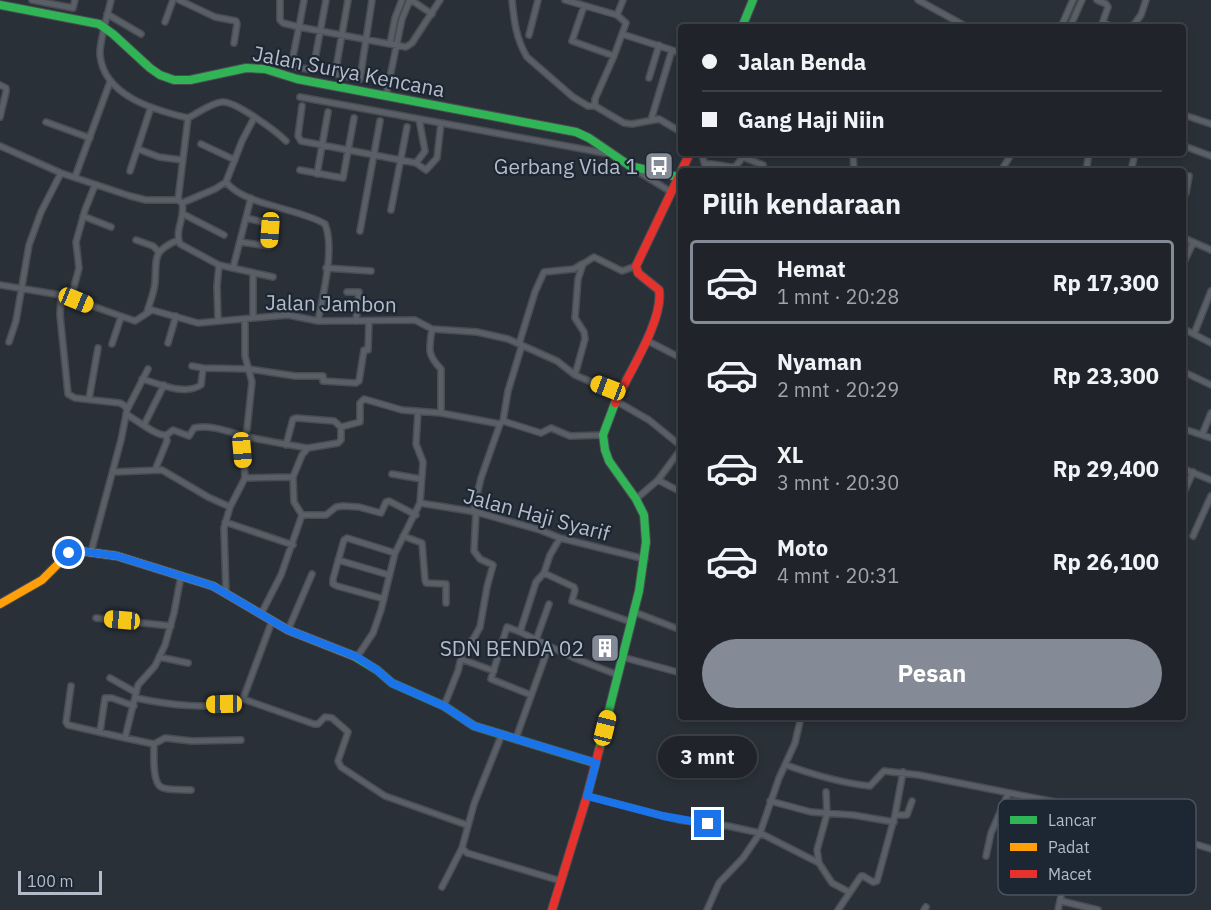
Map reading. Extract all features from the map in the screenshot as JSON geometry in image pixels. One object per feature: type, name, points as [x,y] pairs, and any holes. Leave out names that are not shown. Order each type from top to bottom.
[{"type":"street","points":[[32,0],[48,1],[73,8],[75,0]]},
{"type":"street","points":[[111,0],[99,53],[110,82],[131,98],[151,107],[188,118],[222,102],[232,103],[274,130],[286,141]]},
{"type":"street","points":[[165,22],[173,0]]},
{"type":"street","points":[[179,0],[215,17],[236,21],[234,43]]},
{"type":"street","points":[[280,0],[280,20],[284,23],[320,32],[409,46],[440,0]]},
{"type":"street","points":[[304,0],[291,66],[313,70],[326,0]]},
{"type":"street","points":[[348,0],[335,74],[360,79],[372,0]]},
{"type":"street","points":[[386,96],[395,18],[402,0]]},
{"type":"street","points":[[393,45],[411,0],[432,14]]},
{"type":"street","points":[[512,0],[516,31],[527,57],[573,97],[627,124],[665,120],[678,130]]},
{"type":"street","points":[[529,35],[538,0]]},
{"type":"street","points":[[565,0],[617,15],[626,22],[595,99],[595,106]]},
{"type":"street","points":[[617,15],[623,0]]},
{"type":"street","points":[[743,24],[753,0]]},
{"type":"street","points":[[918,0],[962,24]]},
{"type":"street","points":[[1062,24],[1073,0]]},
{"type":"street","points":[[1071,24],[1082,0]]},
{"type":"street","points":[[1097,0],[1108,7],[1102,24]]},
{"type":"street","points":[[1134,24],[1141,15],[1146,0]]},
{"type":"street","points":[[582,4],[572,41],[614,56]]},
{"type":"street","name":"Jalan Surya Kencana","points":[[0,5],[87,22],[105,28],[150,68],[174,80],[190,80],[246,68],[258,68],[297,79],[576,132],[589,138],[610,154],[671,192]]},
{"type":"street","points":[[107,14],[141,34]]},
{"type":"street","points":[[622,34],[678,52]]},
{"type":"street","points":[[649,78],[659,45]]},
{"type":"street","points":[[651,120],[672,50]]},
{"type":"street","points":[[75,177],[110,82]]},
{"type":"street","points":[[0,86],[6,88],[6,92],[0,117]]},
{"type":"street","points":[[300,97],[610,154]]},
{"type":"street","points":[[302,106],[299,139],[416,163],[426,170],[434,162],[438,153],[441,123]]},
{"type":"street","points":[[130,171],[151,107]]},
{"type":"street","points":[[317,174],[328,112]]},
{"type":"street","points":[[1186,116],[1211,124]]},
{"type":"street","points":[[188,118],[182,160],[180,201],[183,214],[177,232],[178,240],[219,265],[273,278]]},
{"type":"street","points":[[0,146],[62,173],[138,199],[180,201],[215,189],[226,182],[254,118]]},
{"type":"street","points":[[300,170],[343,178],[354,118]]},
{"type":"street","points":[[416,163],[424,151],[419,119]]},
{"type":"street","points":[[360,231],[380,121]]},
{"type":"street","points":[[46,122],[90,138]]},
{"type":"street","points":[[391,210],[407,127]]},
{"type":"street","points":[[201,144],[235,160]]},
{"type":"street","points":[[1186,147],[1211,156]]},
{"type":"street","points":[[138,150],[159,157],[182,160]]},
{"type":"street","points":[[701,156],[706,168]]},
{"type":"street","points":[[705,164],[735,167],[743,157],[763,165]]},
{"type":"street","name":"Jalan Surya Kencana","points":[[630,166],[678,177]]},
{"type":"street","points":[[9,342],[16,321],[27,251],[33,230],[50,192],[62,173]]},
{"type":"street","points":[[1186,193],[1190,176]]},
{"type":"street","points":[[554,910],[596,763],[645,559],[644,515],[636,499],[609,461],[604,450],[603,435],[657,317],[661,297],[656,287],[638,273],[636,266],[678,177]]},
{"type":"street","points":[[226,182],[232,188],[251,198],[325,224],[326,268],[318,321]]},
{"type":"street","points":[[71,298],[79,268],[76,242],[95,185]]},
{"type":"street","points":[[233,268],[251,198]]},
{"type":"street","points":[[183,214],[224,235]]},
{"type":"street","points":[[83,216],[111,227]]},
{"type":"street","points":[[240,242],[269,246],[269,226],[263,222],[246,218]]},
{"type":"street","points":[[1186,239],[1211,250]]},
{"type":"street","points":[[136,240],[153,246],[159,252]]},
{"type":"street","points":[[147,312],[155,280],[154,262],[159,252],[178,240]]},
{"type":"street","points":[[1186,258],[1193,243]]},
{"type":"street","points":[[444,706],[463,650],[480,627],[487,587],[493,569],[493,565],[480,559],[474,551],[475,512],[481,478],[501,422],[535,292],[544,272],[574,269],[594,257],[622,271],[636,266]]},
{"type":"street","points":[[575,375],[585,339],[584,332],[575,318],[578,279],[583,264]]},
{"type":"street","points":[[218,320],[219,265]]},
{"type":"street","points":[[326,268],[371,271]]},
{"type":"street","points":[[253,273],[253,318]]},
{"type":"street","points":[[0,285],[61,295],[121,317],[112,344]]},
{"type":"street","points":[[1194,334],[1211,291]]},
{"type":"street","points":[[347,292],[359,292],[356,321]]},
{"type":"street","points":[[61,295],[60,315],[67,390],[70,397],[120,403],[125,406],[126,412],[144,425],[166,435]]},
{"type":"street","name":"Jalan Jambon","points":[[121,317],[135,321],[152,310],[198,323],[288,315],[318,321],[415,320],[432,329],[477,332],[520,344],[557,361],[575,375],[608,388],[678,445]]},
{"type":"street","points":[[168,343],[176,316]]},
{"type":"street","points":[[226,592],[225,522],[245,478],[242,450],[252,382],[245,356],[245,319]]},
{"type":"street","points":[[192,366],[249,369],[296,376],[323,376],[323,381],[356,383],[359,381],[364,350],[368,350],[369,321]]},
{"type":"street","points":[[432,329],[429,351],[431,359],[441,369],[441,413]]},
{"type":"street","points":[[1186,330],[1211,343]]},
{"type":"street","points":[[646,340],[678,356]]},
{"type":"street","points":[[89,399],[98,348]]},
{"type":"street","points":[[142,379],[178,390],[199,387],[203,368]]},
{"type":"street","points":[[91,552],[113,472],[126,412],[148,369]]},
{"type":"street","points":[[1186,373],[1211,385]]},
{"type":"street","points":[[144,425],[164,385]]},
{"type":"street","points":[[341,428],[360,422],[360,403],[364,399],[390,407],[501,422],[541,433],[551,428],[570,436],[603,435]]},
{"type":"street","points":[[357,657],[373,633],[395,553],[420,503],[422,457],[416,444],[418,411]]},
{"type":"street","points":[[1202,435],[1211,413]]},
{"type":"street","points":[[166,435],[173,430],[189,436],[196,427],[228,430],[245,436],[286,445],[308,448],[340,442],[341,428],[334,421],[296,418],[293,419],[286,445]]},
{"type":"street","points":[[1186,430],[1211,438]]},
{"type":"street","points":[[155,470],[167,441],[166,435]]},
{"type":"street","points":[[261,614],[281,575],[302,516],[294,502],[292,477],[302,455],[308,448]]},
{"type":"street","points":[[636,499],[658,480],[678,452]]},
{"type":"street","points":[[113,472],[162,470],[208,497],[231,507]]},
{"type":"street","points":[[1186,470],[1211,480]]},
{"type":"street","points":[[1186,488],[1193,472]]},
{"type":"street","points":[[392,474],[421,479]]},
{"type":"street","points":[[245,478],[292,477]]},
{"type":"street","points":[[658,480],[678,490]]},
{"type":"street","points":[[1193,536],[1211,496]]},
{"type":"street","points":[[302,516],[322,516],[336,507],[343,506],[381,513],[388,501],[416,515]]},
{"type":"street","name":"Jalan Haji Syarif","points":[[420,503],[475,512],[540,530],[560,538],[645,559]]},
{"type":"street","points":[[225,522],[293,545]]},
{"type":"street","points":[[403,536],[422,543],[424,580],[426,583],[446,584],[446,603]]},
{"type":"street","points":[[384,599],[333,584],[333,579],[346,538],[395,553]]},
{"type":"street","points":[[520,632],[536,582],[544,573],[550,555],[560,538]]},
{"type":"street","points":[[0,604],[42,580],[69,553],[91,552],[117,556],[226,592],[288,630],[357,657],[392,683],[444,706],[474,726],[596,763]]},
{"type":"street","points":[[338,560],[389,575]]},
{"type":"street","points":[[544,573],[574,587],[572,601],[631,622]]},
{"type":"street","points":[[288,630],[312,574]]},
{"type":"street","points":[[125,738],[140,681],[155,666],[171,626],[181,576]]},
{"type":"street","points":[[536,640],[549,604]]},
{"type":"street","points":[[634,612],[678,629]]},
{"type":"street","points":[[96,618],[171,626]]},
{"type":"street","points":[[243,699],[272,621]]},
{"type":"street","points":[[531,695],[492,680],[506,628],[618,675]]},
{"type":"street","points":[[516,738],[549,646]]},
{"type":"street","points":[[159,657],[188,663]]},
{"type":"street","points":[[622,657],[678,672]]},
{"type":"street","points":[[461,659],[494,671]]},
{"type":"street","points":[[110,678],[136,695],[188,705],[230,704],[243,699],[315,724],[325,717],[332,718],[348,732],[338,761],[341,767],[385,796],[467,825]]},
{"type":"street","points":[[71,686],[66,722],[68,724],[154,744],[165,738],[192,741],[241,740]]},
{"type":"street","points":[[100,732],[105,699],[112,698],[134,706]]},
{"type":"street","points":[[707,910],[719,883],[742,858],[759,833],[795,742],[800,720]]},
{"type":"street","points":[[442,887],[462,848],[467,825],[502,734]]},
{"type":"street","points":[[154,744],[155,776],[158,784],[164,788],[191,790]]},
{"type":"street","points":[[786,765],[845,784],[870,786],[884,771],[903,772],[1034,799]]},
{"type":"street","points":[[838,910],[861,876],[873,882],[876,880],[894,818],[903,772]]},
{"type":"street","points":[[826,792],[827,814],[817,850],[819,863],[832,883],[849,892]]},
{"type":"street","points":[[1006,799],[1008,794]]},
{"type":"street","points":[[587,796],[679,820],[734,826],[759,833],[819,863]]},
{"type":"street","points":[[770,801],[811,813],[894,818],[907,815],[912,801]]},
{"type":"street","points":[[986,856],[991,832],[998,816]]},
{"type":"street","points":[[1196,844],[1211,849]]},
{"type":"street","points":[[462,848],[467,853],[561,881]]},
{"type":"street","points":[[1058,910],[1062,895]]},
{"type":"street","points":[[1061,901],[1098,910]]},
{"type":"traffic: fast","points":[[743,24],[753,0]]},
{"type":"traffic: fast","points":[[0,5],[99,24],[150,68],[174,80],[190,80],[246,68],[265,69],[297,79],[576,132],[589,138],[630,166],[678,177]]},
{"type":"traffic: fast","points":[[599,750],[639,591],[646,542],[644,515],[636,499],[609,461],[605,450],[603,435],[615,403]]},
{"type":"traffic: fast","points":[[354,656],[377,670],[392,683],[444,706],[474,726],[595,763]]},
{"type":"traffic: slow","points":[[0,604],[42,580],[69,553],[80,551],[117,556],[213,586],[288,630],[354,656]]},
{"type":"traffic: jam","points":[[683,168],[689,156]]},
{"type":"traffic: jam","points":[[615,403],[651,331],[659,302],[659,290],[638,273],[636,266],[678,178]]},
{"type":"traffic: jam","points":[[552,910],[599,750]]},
{"type":"place","name":"Gerbang Vida 1","points":[[659,166]]},
{"type":"place","name":"SDN BENDA 02","points":[[605,648]]},
{"type":"route","points":[[69,553],[80,551],[117,556],[213,586],[288,630],[357,657],[392,683],[427,697],[474,726],[596,763],[587,796],[679,820],[708,824]]}]
